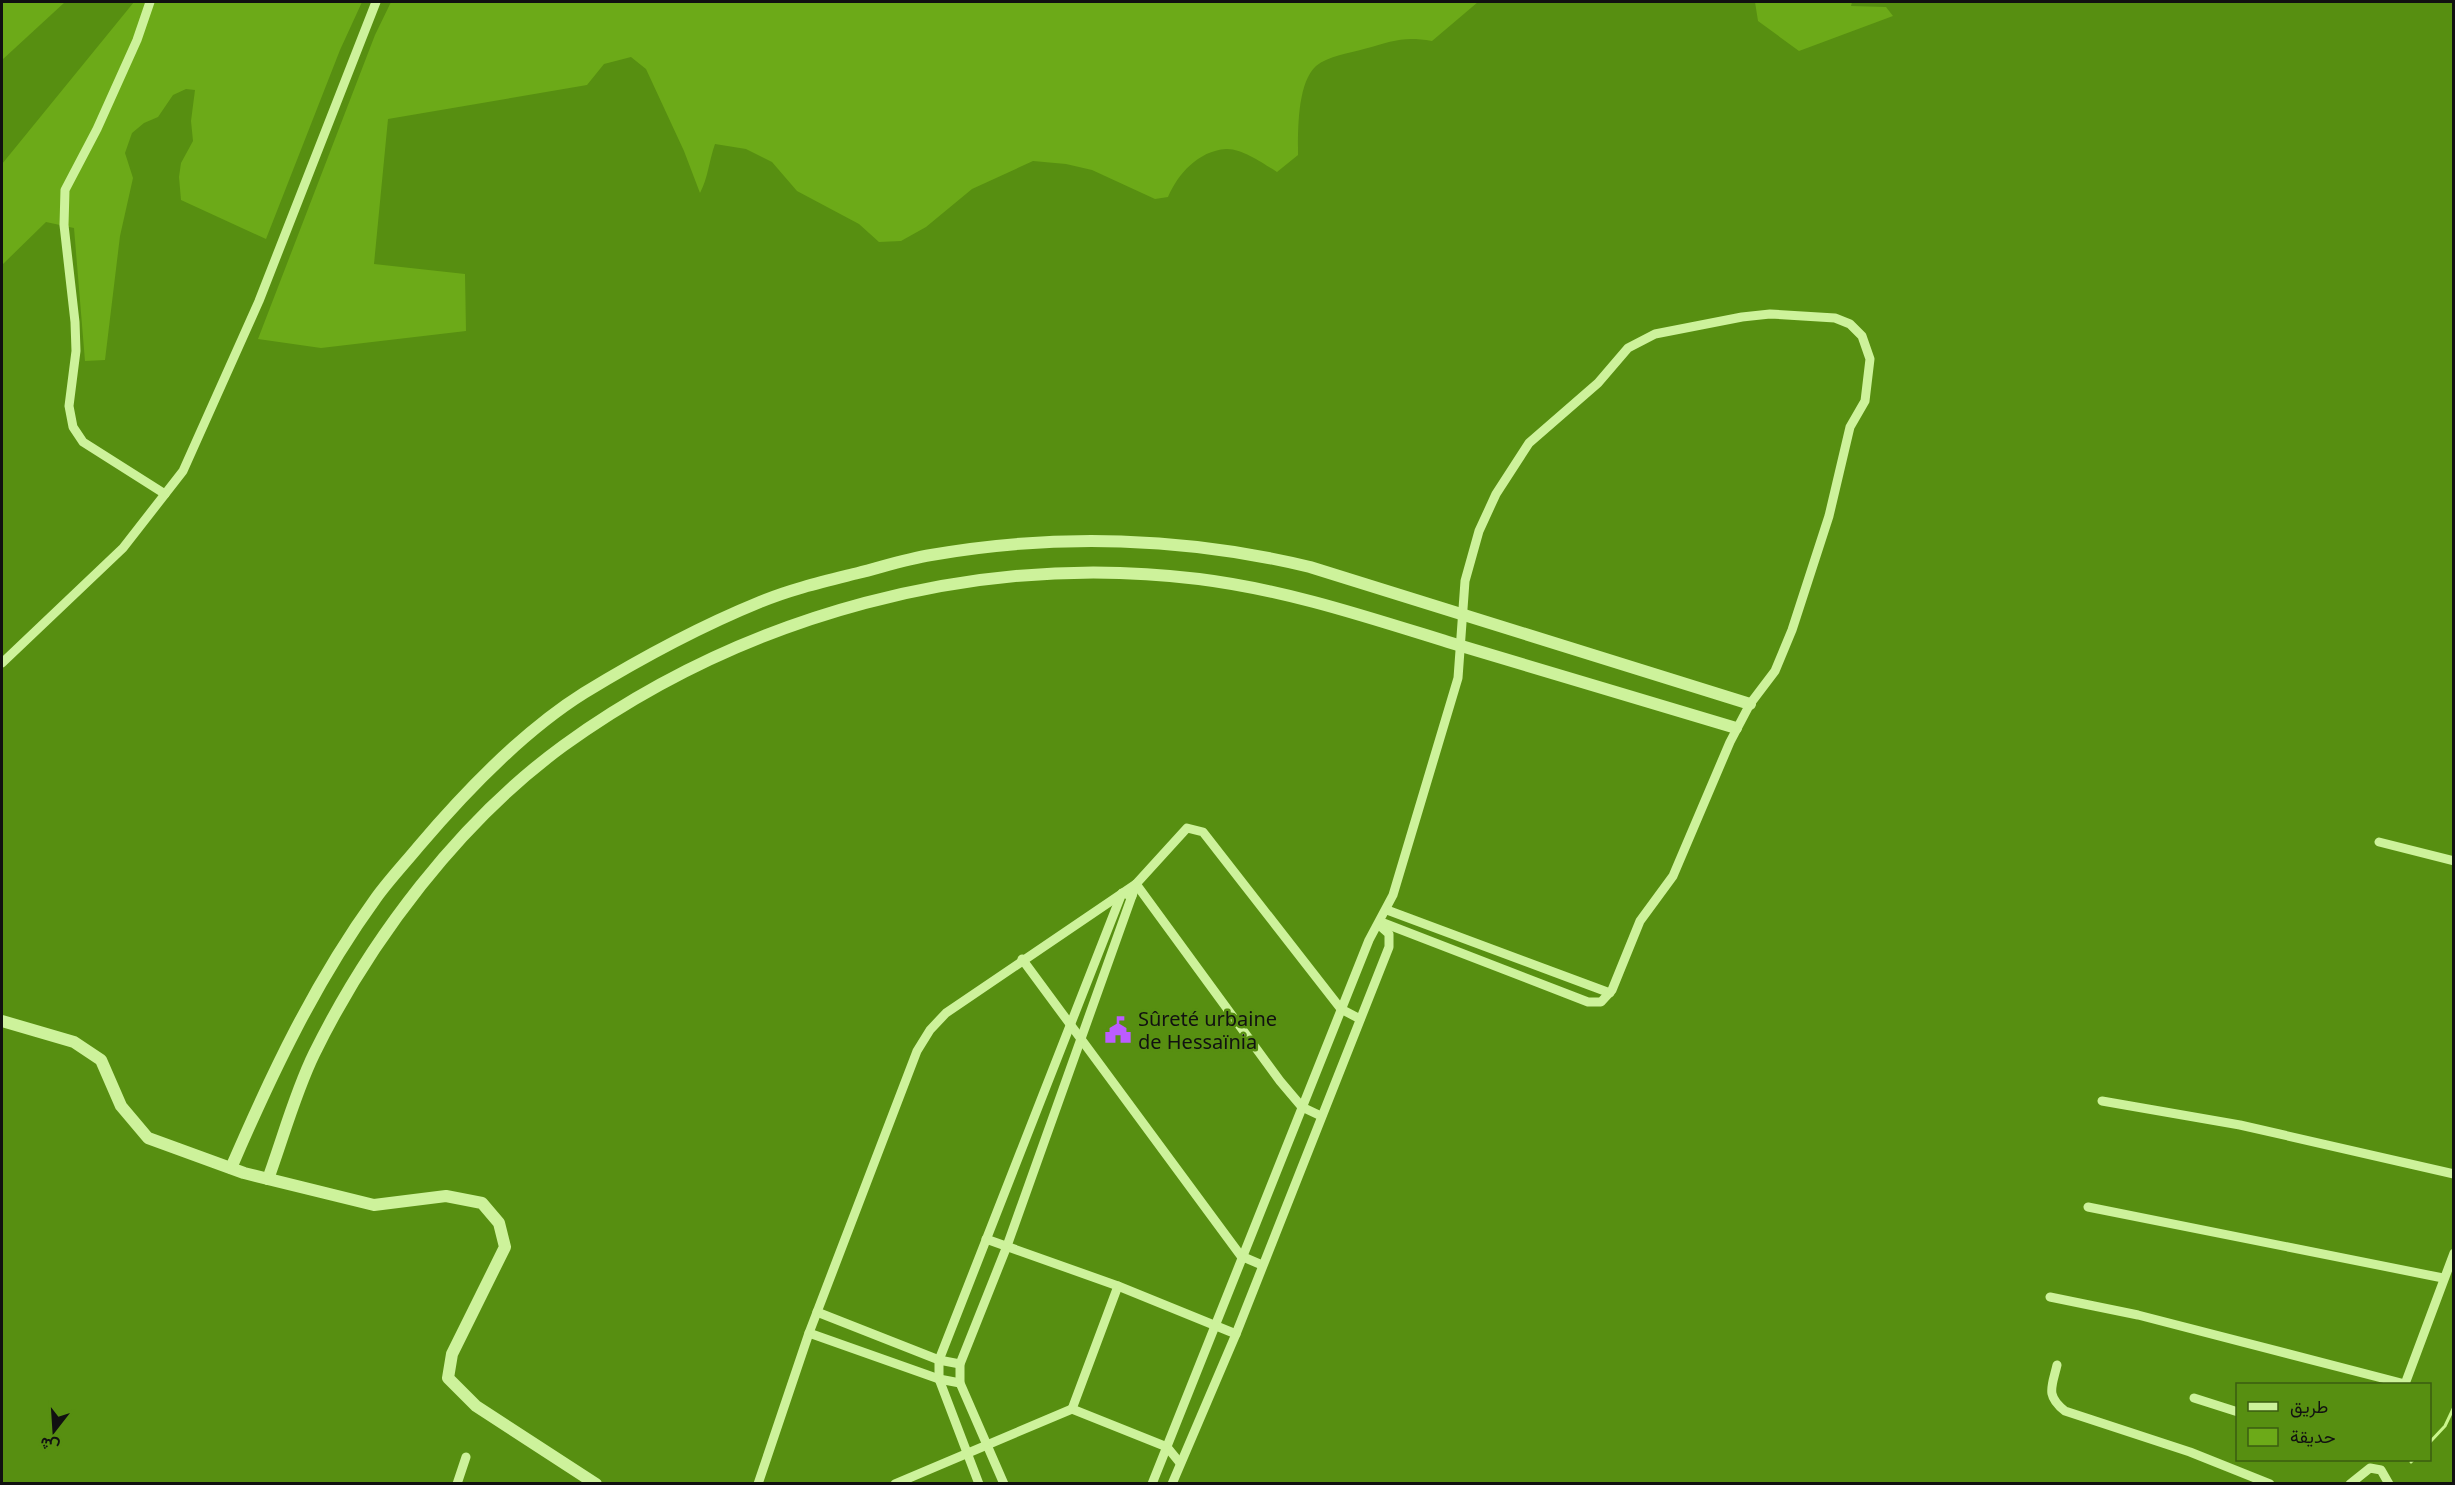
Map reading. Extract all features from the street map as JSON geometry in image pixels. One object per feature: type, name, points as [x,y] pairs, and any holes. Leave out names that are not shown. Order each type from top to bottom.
[{"type":"street","points":[[150,2],[137,40],[97,129],[65,190],[64,225],[75,322],[75,351],[69,406],[73,427],[82,442],[165,494]]},
{"type":"street","points":[[2,663],[123,548],[183,471],[259,301],[376,2]]},
{"type":"street","points":[[1152,1484],[1241,1256],[1369,940],[1387,910],[1454,691],[1462,646],[1465,581],[1473,551],[1488,512],[1506,476],[1529,443],[1598,383],[1628,348],[1655,334],[1742,316],[1794,314],[1843,321],[1862,336],[1869,351],[1870,367],[1865,401],[1851,427],[1829,516],[1792,630],[1775,671],[1750,704],[1736,728],[1677,867],[1640,921],[1610,993],[1601,1002],[1592,1004],[1380,924]]},
{"type":"street","points":[[231,1168],[273,1070],[330,966],[377,895],[450,810],[520,743],[582,694],[703,628],[762,601],[928,555],[1015,544],[1112,542],[1191,545],[1262,555],[1310,567],[1750,704]]},
{"type":"street","points":[[268,1179],[312,1057],[347,993],[381,940],[439,863],[499,800],[560,748],[629,702],[708,659],[798,623],[881,598],[1034,574],[1122,572],[1200,579],[1290,594],[1736,728]]},
{"type":"street","points":[[979,1484],[965,1453],[939,1379],[939,1360],[1070,1026],[1127,895],[1136,884],[1187,828],[1203,832],[1341,1010],[1360,1019]]},
{"type":"street","points":[[2379,842],[2454,861]]},
{"type":"street","points":[[1136,884],[1280,1081],[1302,1107],[1321,1116]]},
{"type":"street","points":[[758,1484],[809,1333],[917,1051],[930,1030],[946,1013],[1022,959],[1127,895]]},
{"type":"street","points":[[1004,1484],[960,1383],[960,1364],[1007,1246],[1080,1040],[1127,895]]},
{"type":"street","points":[[1387,910],[1610,993]]},
{"type":"street","points":[[1172,1484],[1236,1334],[1390,942],[1387,930],[1380,924]]},
{"type":"street","points":[[1481,961],[1487,947]]},
{"type":"street","points":[[1022,959],[1241,1256],[1262,1265]]},
{"type":"street","points":[[2,1021],[74,1042],[101,1060],[121,1106],[148,1138],[268,1179],[374,1205],[447,1197],[482,1203],[499,1223],[505,1247],[452,1354],[448,1378],[476,1406],[596,1484]]},
{"type":"street","points":[[2102,1101],[2240,1125],[2454,1174]]},
{"type":"street","points":[[2088,1207],[2443,1278]]},
{"type":"street","points":[[986,1239],[1118,1286],[1236,1334]]},
{"type":"street","points":[[2405,1383],[2454,1253]]},
{"type":"street","points":[[1072,1409],[1118,1286]]},
{"type":"street","points":[[2050,1297],[2138,1315],[2401,1383]]},
{"type":"street","points":[[818,1312],[939,1360],[960,1364]]},
{"type":"street","points":[[809,1333],[939,1379],[960,1383]]},
{"type":"street","points":[[2057,1365],[2050,1393],[2054,1403],[2065,1411],[2190,1452],[2270,1484]]},
{"type":"street","points":[[2194,1398],[2236,1411]]},
{"type":"street","points":[[895,1484],[1072,1409],[1167,1447],[1180,1463]]},
{"type":"street","points":[[457,1484],[466,1457]]},
{"type":"street","points":[[2350,1484],[2360,1473],[2378,1464],[2390,1484]]},
{"type":"green space","points":[[2,2],[65,2],[2,60]]},
{"type":"green space","points":[[134,2],[362,2],[340,50],[266,239],[181,200],[179,177],[181,163],[193,141],[191,121],[195,90],[186,89],[173,95],[158,117],[144,123],[132,133],[125,153],[133,178],[120,236],[105,360],[85,361],[74,228],[46,222],[2,265],[2,164]]},
{"type":"green space","points":[[391,2],[1478,2],[1432,41],[1405,39],[1391,42],[1333,57],[1316,66],[1305,84],[1302,96],[1298,155],[1277,172],[1239,151],[1226,149],[1216,151],[1190,165],[1177,180],[1168,197],[1155,199],[1092,170],[1066,164],[1033,161],[972,189],[926,227],[901,241],[879,242],[859,224],[797,191],[772,162],[746,149],[715,144],[700,193],[684,151],[646,69],[631,57],[604,64],[587,85],[388,119],[374,264],[465,274],[466,331],[321,348],[258,339],[375,35]]},
{"type":"green space","points":[[1755,2],[1852,2],[1851,6],[1886,7],[1893,16],[1799,51],[1758,21]]},
{"type":"waterway","points":[[2431,1441],[2445,1426],[2454,1407]]},
{"type":"place","name":"Sûreté urbaine de Hessaïnia","points":[[1118,1030]]}]
